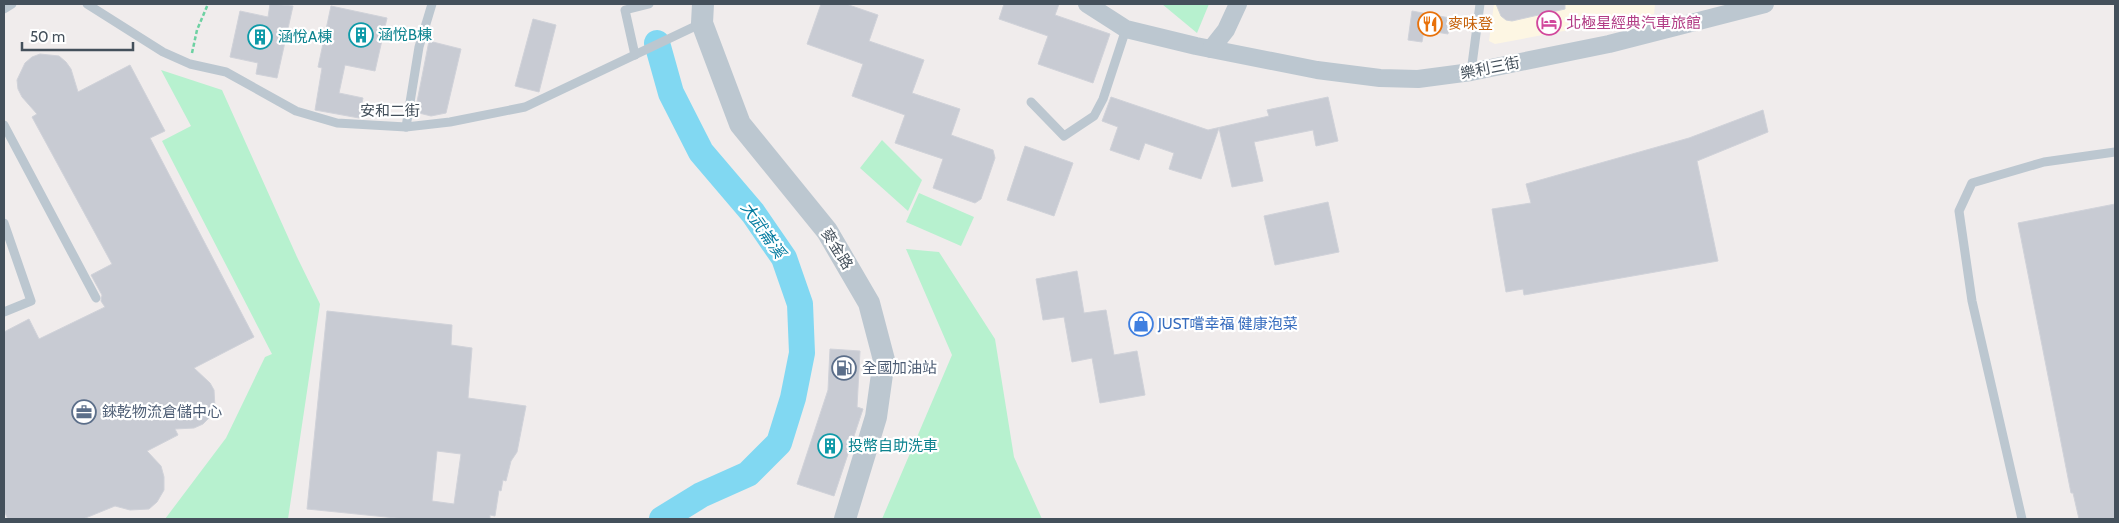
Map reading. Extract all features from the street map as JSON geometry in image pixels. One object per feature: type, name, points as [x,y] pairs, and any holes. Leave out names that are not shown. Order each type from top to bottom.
[{"type":"street","name":"樂利三街","points":[[1087,4],[1126,29],[1211,49],[1317,70],[1380,78],[1418,79],[1472,72],[1608,44],[1765,4]]},
{"type":"street","points":[[1211,49],[1226,30],[1238,4]]},
{"type":"street","name":"麥金路","points":[[697,19],[740,124],[827,231],[869,303],[884,360],[876,417],[846,519]]},
{"type":"lane","points":[[4,9],[12,4]]},
{"type":"lane","name":"安和二街","points":[[88,4],[142,41],[190,64],[226,72],[296,111],[337,123],[406,127],[450,122],[525,107],[644,51],[697,19]]},
{"type":"lane","points":[[406,127],[419,47],[432,4]]},
{"type":"lane","points":[[635,55],[625,10],[649,4]]},
{"type":"lane","points":[[1472,72],[1480,4]]},
{"type":"lane","points":[[1030,102],[1064,136],[1094,116],[1103,99],[1126,29]]},
{"type":"lane","points":[[4,124],[96,298]]},
{"type":"lane","points":[[2022,519],[1972,301],[1959,211],[1972,183],[2044,162],[2115,152]]},
{"type":"lane","points":[[4,224],[31,301],[4,312]]},
{"type":"path","points":[[190,64],[197,30],[208,4]]},
{"type":"shaded area","name":"北極星經典汽車旅館","points":[[1494,4],[1655,4],[1654,14],[1495,44],[1489,41]]},
{"type":"green space","points":[[1162,4],[1209,4],[1197,33]]},
{"type":"green space","points":[[161,70],[222,90],[320,304],[288,519],[165,519],[226,438],[265,357],[272,354],[162,141],[191,126]]},
{"type":"green space","points":[[882,140],[922,180],[908,211],[860,168]]},
{"type":"green space","points":[[919,193],[974,217],[961,246],[906,222]]},
{"type":"green space","points":[[906,249],[939,252],[995,339],[1014,457],[1042,519],[882,519],[952,355]]},
{"type":"building","name":"涵悅A棟","points":[[270,4],[293,6],[277,78],[256,74],[258,63],[230,57],[240,11],[268,17]]},
{"type":"building","points":[[821,4],[846,4],[878,15],[869,41],[924,60],[912,93],[960,109],[951,135],[993,150],[995,158],[981,199],[975,203],[933,188],[943,159],[895,143],[905,115],[852,96],[863,64],[807,44]]},
{"type":"building","points":[[1004,4],[1059,4],[1055,15],[1110,34],[1093,83],[1038,64],[1048,36],[999,19]]},
{"type":"building","points":[[1496,4],[1565,4],[1565,9],[1512,21],[1506,20],[1501,16]]},
{"type":"building","name":"涵悅B棟","points":[[331,6],[387,18],[375,71],[345,65],[339,93],[363,98],[359,118],[315,110],[322,68],[318,67]]},
{"type":"building","name":"麥味登","points":[[1412,11],[1450,18],[1448,34],[1424,30],[1422,42],[1408,40]]},
{"type":"building","points":[[533,19],[556,25],[539,92],[515,86]]},
{"type":"building","points":[[429,41],[461,49],[446,113],[431,116],[415,112]]},
{"type":"building","points":[[40,54],[59,56],[66,62],[71,69],[78,92],[130,65],[165,131],[150,138],[254,337],[194,368],[210,383],[214,390],[215,408],[203,424],[194,428],[175,429],[178,435],[147,451],[161,466],[164,477],[164,490],[157,502],[149,509],[130,510],[115,506],[83,519],[8,519],[4,511],[4,332],[29,319],[39,339],[105,307],[101,301],[102,295],[91,275],[112,264],[32,117],[37,114],[22,97],[18,89],[17,80],[25,63],[32,57]]},
{"type":"building","points":[[1111,97],[1208,130],[1269,116],[1267,110],[1328,97],[1338,141],[1316,146],[1313,130],[1254,142],[1263,181],[1232,187],[1219,128],[1201,179],[1169,169],[1174,153],[1145,143],[1139,160],[1110,150],[1118,127],[1102,121]]},
{"type":"building","points":[[1763,110],[1768,132],[1697,161],[1718,261],[1524,295],[1523,289],[1506,292],[1492,209],[1531,203],[1526,184],[1689,138]]},
{"type":"building","points":[[1025,146],[1073,163],[1054,216],[1007,200]]},
{"type":"building","points":[[1328,202],[1339,252],[1275,265],[1264,216]]},
{"type":"building","points":[[2115,204],[2115,519],[2079,519],[2073,493],[2071,493],[2018,223]]},
{"type":"building","points":[[1077,271],[1084,313],[1106,310],[1114,355],[1137,351],[1145,395],[1100,403],[1092,358],[1072,362],[1064,317],[1043,320],[1036,279]]},
{"type":"building","points":[[327,311],[452,325],[451,345],[472,348],[468,398],[526,406],[517,452],[511,461],[506,481],[503,480],[501,491],[499,490],[495,516],[490,515],[490,519],[406,519],[307,509]],"holes":[[[437,451],[461,454],[454,504],[432,501]]]},
{"type":"building","name":"投幣自助洗車","points":[[830,349],[860,351],[857,407],[863,409],[834,496],[797,484],[828,390]]},
{"type":"waterway","name":"大武崙溪","points":[[657,43],[671,93],[701,152],[753,213],[784,258],[800,304],[802,353],[793,398],[779,443],[748,474],[701,495],[662,519]]},
{"type":"place","name":"北極星經典汽車旅館","points":[[1549,23]]},
{"type":"place","name":"麥味登","points":[[1430,24]]},
{"type":"place","name":"涵悅B棟","points":[[361,35]]},
{"type":"place","name":"涵悅A棟","points":[[260,37]]},
{"type":"place","name":"JUST嚐幸福 健康泡菜","points":[[1141,324]]},
{"type":"place","name":"全國加油站","points":[[844,368]]},
{"type":"place","name":"錸乾物流倉儲中心","points":[[84,412]]},
{"type":"place","name":"投幣自助洗車","points":[[830,446]]}]
